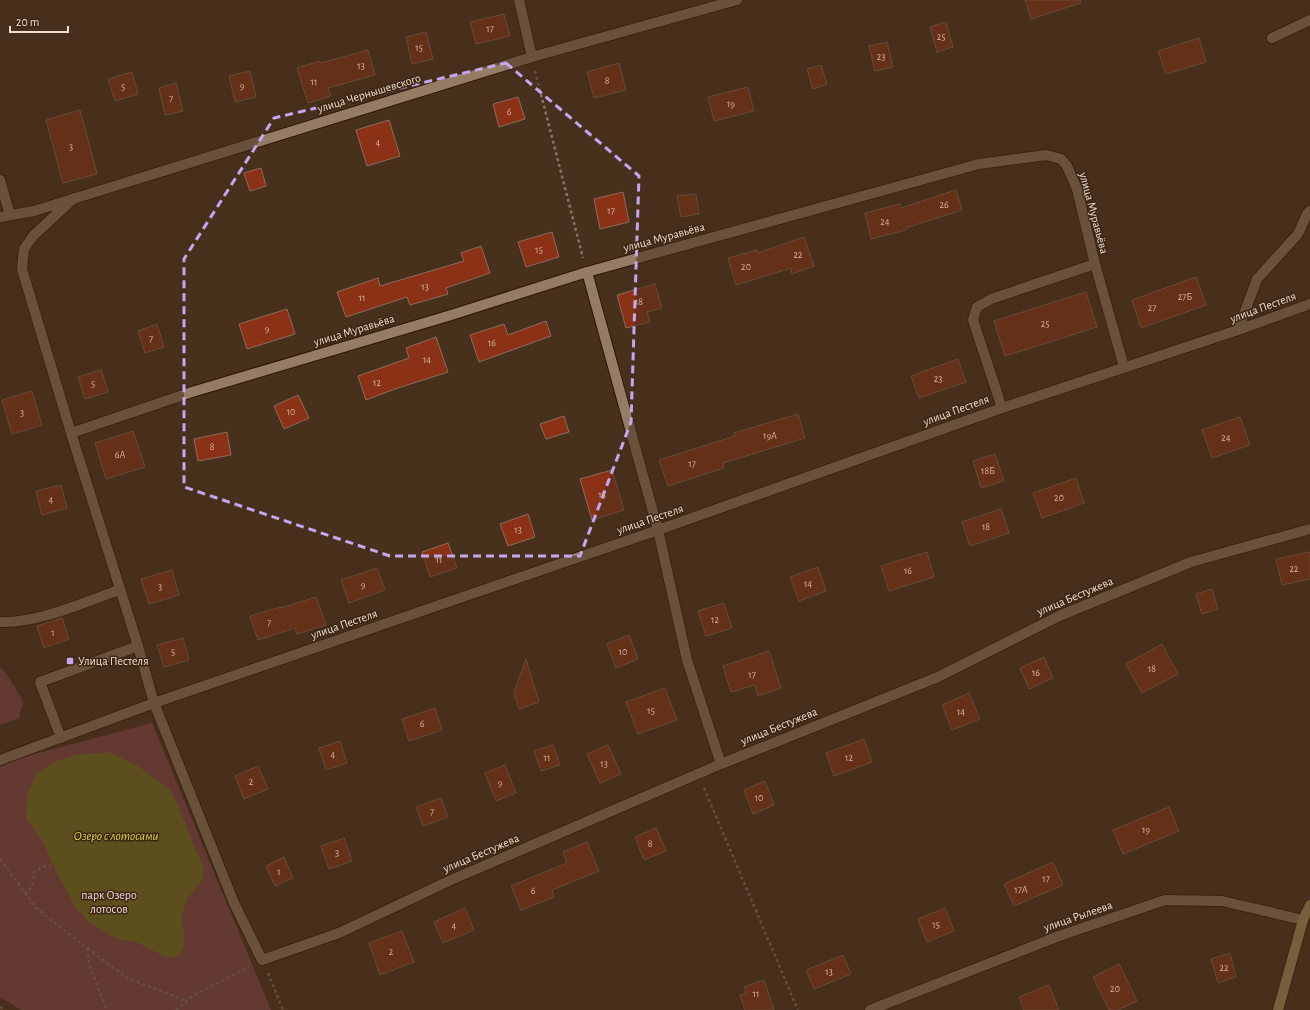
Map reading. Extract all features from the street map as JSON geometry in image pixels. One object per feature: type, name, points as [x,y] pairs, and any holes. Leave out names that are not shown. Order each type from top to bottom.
[{"type":"main road","points":[[1278,1010],[1303,920],[1310,904]]},
{"type":"street","points":[[519,0],[532,57]]},
{"type":"street","name":"улица Чернышевского","points":[[5,216],[34,211],[532,57],[737,0]]},
{"type":"street","points":[[1272,38],[1310,20]]},
{"type":"street","name":"улица Муравьёва","points":[[71,433],[192,392],[448,316],[587,272],[979,164],[1046,156],[1061,159],[1067,166],[1076,189],[1124,367]]},
{"type":"street","points":[[0,180],[5,216]]},
{"type":"street","points":[[74,198],[33,236],[24,249],[22,269],[119,590],[138,646],[154,703],[234,903],[262,960]]},
{"type":"street","points":[[1238,330],[1257,279],[1298,234],[1307,214],[1310,211]]},
{"type":"street","points":[[1002,408],[973,320],[977,307],[991,299],[1095,264]]},
{"type":"street","points":[[587,272],[658,530],[687,660],[721,764]]},
{"type":"street","name":"улица Пестеля","points":[[0,760],[154,703],[658,530],[1002,408],[1238,330],[1310,304]]},
{"type":"street","name":"улица Бестужева","points":[[262,960],[339,932],[451,880],[721,764],[938,676],[1059,616],[1191,562],[1310,530]]},
{"type":"street","points":[[0,622],[12,623],[43,617],[119,590]]},
{"type":"street","points":[[61,738],[40,682],[138,646]]},
{"type":"street","name":"улица Рылеева","points":[[870,1010],[1059,936],[1165,900],[1222,901],[1303,920]]},
{"type":"path","points":[[532,57],[587,272]]},
{"type":"path","points":[[698,775],[798,1010]]},
{"type":"path","points":[[0,859],[36,908],[87,948],[127,978],[187,1001]]},
{"type":"path","points":[[24,893],[32,887],[34,872],[41,867],[51,865]]},
{"type":"path","points":[[87,948],[90,967],[106,1010]]},
{"type":"path","points":[[176,1010],[194,995],[262,960],[283,1010]]},
{"type":"path","points":[[0,1007],[6,1010]]},
{"type":"highlighted area","points":[[506,63],[639,176],[631,422],[580,556],[390,556],[184,487],[184,259],[274,118]]},
{"type":"green space","points":[[0,667],[10,679],[23,701],[19,718],[0,725]]},
{"type":"green space","name":"парк Озеро лотосов","points":[[152,723],[271,1010],[21,1010],[0,997],[0,767],[24,757]]},
{"type":"water","name":"Озеро с лотосами","points":[[109,752],[138,766],[170,790],[178,805],[195,849],[202,861],[204,872],[202,880],[187,899],[181,918],[184,932],[184,943],[181,952],[174,957],[166,957],[136,942],[117,939],[89,922],[76,908],[57,873],[42,840],[26,819],[27,795],[37,773],[55,762],[75,755]]},
{"type":"building","points":[[1025,0],[1080,0],[1081,3],[1031,19]]},
{"type":"building","points":[[504,14],[510,36],[476,44],[470,22]]},
{"type":"building","points":[[946,22],[953,47],[937,52],[930,27]]},
{"type":"building","points":[[426,32],[433,59],[412,64],[406,37]]},
{"type":"building","points":[[1199,38],[1206,62],[1166,74],[1158,51]]},
{"type":"building","points":[[887,42],[893,67],[875,71],[869,46]]},
{"type":"building","points":[[368,50],[375,75],[328,88],[331,96],[308,103],[297,68]]},
{"type":"building","points":[[619,63],[626,90],[594,98],[587,72]]},
{"type":"building","points":[[821,65],[827,84],[813,89],[807,69]]},
{"type":"building","points":[[250,71],[256,97],[235,102],[229,76]]},
{"type":"building","points":[[132,72],[138,94],[115,101],[108,79]]},
{"type":"building","points":[[176,83],[183,111],[165,115],[159,88]]},
{"type":"building","points":[[748,87],[754,111],[714,121],[708,97]]},
{"type":"building","points":[[518,97],[525,119],[499,127],[493,104]]},
{"type":"building","points":[[80,110],[97,174],[63,183],[46,120]]},
{"type":"building","points":[[389,120],[400,156],[367,166],[356,130]]},
{"type":"building","points":[[261,168],[266,186],[250,191],[244,173]]},
{"type":"building","points":[[956,190],[962,210],[906,228],[906,230],[871,239],[865,213],[900,204],[901,208]]},
{"type":"building","points":[[623,192],[629,222],[600,229],[594,199]]},
{"type":"building","points":[[696,194],[699,214],[681,217],[677,196]]},
{"type":"building","points":[[552,232],[559,257],[526,267],[518,242]]},
{"type":"building","points":[[804,237],[814,266],[792,274],[791,268],[736,285],[728,258],[757,250],[758,253]]},
{"type":"building","points":[[481,246],[490,273],[446,288],[448,294],[410,305],[407,297],[346,317],[337,292],[378,278],[380,286],[464,261],[461,253]]},
{"type":"building","points":[[1196,277],[1206,305],[1141,328],[1132,300]]},
{"type":"building","points":[[655,284],[662,308],[647,312],[650,322],[626,328],[617,295]]},
{"type":"building","points":[[1086,292],[1097,327],[1005,356],[994,321]]},
{"type":"building","points":[[287,309],[295,334],[247,349],[239,324]]},
{"type":"building","points":[[546,321],[551,336],[479,362],[470,335],[504,324],[508,335]]},
{"type":"building","points":[[157,324],[164,347],[145,353],[138,331]]},
{"type":"building","points":[[436,337],[448,372],[366,400],[358,376],[409,358],[406,348]]},
{"type":"building","points":[[958,359],[966,382],[919,398],[911,376]]},
{"type":"building","points":[[101,370],[108,392],[85,399],[78,377]]},
{"type":"building","points":[[32,391],[42,425],[12,434],[2,400]]},
{"type":"building","points":[[298,395],[309,418],[284,429],[274,406]]},
{"type":"building","points":[[798,414],[805,438],[723,463],[724,468],[668,486],[659,460],[735,436],[734,433]]},
{"type":"building","points":[[564,416],[569,432],[546,439],[540,424]]},
{"type":"building","points":[[1240,417],[1250,445],[1212,458],[1202,430]]},
{"type":"building","points":[[133,431],[145,467],[106,479],[95,443]]},
{"type":"building","points":[[227,432],[231,455],[198,461],[194,439]]},
{"type":"building","points":[[995,454],[1004,481],[981,488],[973,461]]},
{"type":"building","points":[[612,470],[624,510],[592,520],[580,479]]},
{"type":"building","points":[[1076,478],[1084,503],[1042,518],[1033,493]]},
{"type":"building","points":[[61,485],[67,508],[42,515],[36,491]]},
{"type":"building","points":[[1001,509],[1009,533],[970,546],[962,522]]},
{"type":"building","points":[[528,514],[535,537],[508,546],[500,524]]},
{"type":"building","points":[[448,543],[457,568],[430,577],[422,552]]},
{"type":"building","points":[[927,552],[934,577],[889,591],[881,566]]},
{"type":"building","points":[[1310,552],[1310,579],[1282,585],[1276,559]]},
{"type":"building","points":[[818,567],[826,591],[799,601],[790,577]]},
{"type":"building","points":[[377,568],[385,590],[349,603],[341,580]]},
{"type":"building","points":[[172,570],[179,595],[149,604],[141,579]]},
{"type":"building","points":[[1212,589],[1218,609],[1202,614],[1196,594]]},
{"type":"building","points":[[316,597],[326,625],[297,634],[295,628],[258,640],[250,616]]},
{"type":"building","points":[[724,603],[732,628],[706,636],[698,611]]},
{"type":"building","points":[[62,618],[69,639],[44,648],[37,626]]},
{"type":"building","points":[[629,635],[638,659],[616,668],[607,644]]},
{"type":"building","points":[[183,638],[189,660],[164,667],[157,645]]},
{"type":"building","points":[[1162,644],[1178,674],[1142,693],[1126,664]]},
{"type":"building","points":[[769,651],[781,688],[758,696],[755,685],[731,692],[723,666]]},
{"type":"building","points":[[1044,657],[1053,678],[1029,689],[1020,668]]},
{"type":"building","points":[[526,659],[539,702],[519,709],[514,693]]},
{"type":"building","points":[[665,688],[677,720],[638,734],[626,702]]},
{"type":"building","points":[[969,693],[980,719],[952,730],[942,705]]},
{"type":"building","points":[[435,708],[442,730],[409,741],[402,719]]},
{"type":"building","points":[[864,739],[872,762],[834,776],[826,753]]},
{"type":"building","points":[[340,741],[347,763],[326,770],[319,748]]},
{"type":"building","points":[[553,745],[560,765],[541,771],[534,751]]},
{"type":"building","points":[[608,745],[621,774],[600,783],[587,754]]},
{"type":"building","points":[[505,765],[516,793],[496,801],[485,773]]},
{"type":"building","points":[[258,766],[268,789],[244,799],[235,776]]},
{"type":"building","points":[[765,781],[774,805],[753,814],[744,790]]},
{"type":"building","points":[[441,798],[448,817],[423,826],[416,807]]},
{"type":"building","points":[[1169,807],[1179,831],[1123,854],[1113,830]]},
{"type":"building","points":[[656,828],[666,851],[644,860],[635,837]]},
{"type":"building","points":[[344,838],[352,861],[329,869],[321,846]]},
{"type":"building","points":[[587,842],[599,871],[552,890],[554,897],[521,910],[511,886],[567,863],[563,852]]},
{"type":"building","points":[[284,857],[293,878],[275,886],[266,866]]},
{"type":"building","points":[[1053,862],[1063,885],[1014,906],[1004,884]]},
{"type":"building","points":[[465,908],[474,930],[443,943],[434,922]]},
{"type":"building","points":[[945,908],[954,931],[927,942],[918,919]]},
{"type":"building","points":[[402,931],[414,962],[380,975],[369,943]]},
{"type":"building","points":[[1230,953],[1236,977],[1218,983],[1211,959]]},
{"type":"building","points":[[843,955],[851,974],[814,989],[806,970]]},
{"type":"building","points":[[1119,964],[1137,1001],[1118,1010],[1109,1010],[1093,977]]},
{"type":"building","points":[[764,980],[774,1010],[745,1010],[740,995],[746,993],[744,987]]},
{"type":"building","points":[[1049,985],[1059,1010],[1024,1010],[1019,997]]},
{"type":"place","name":"Улица Пестеля","points":[[70,661]]}]
